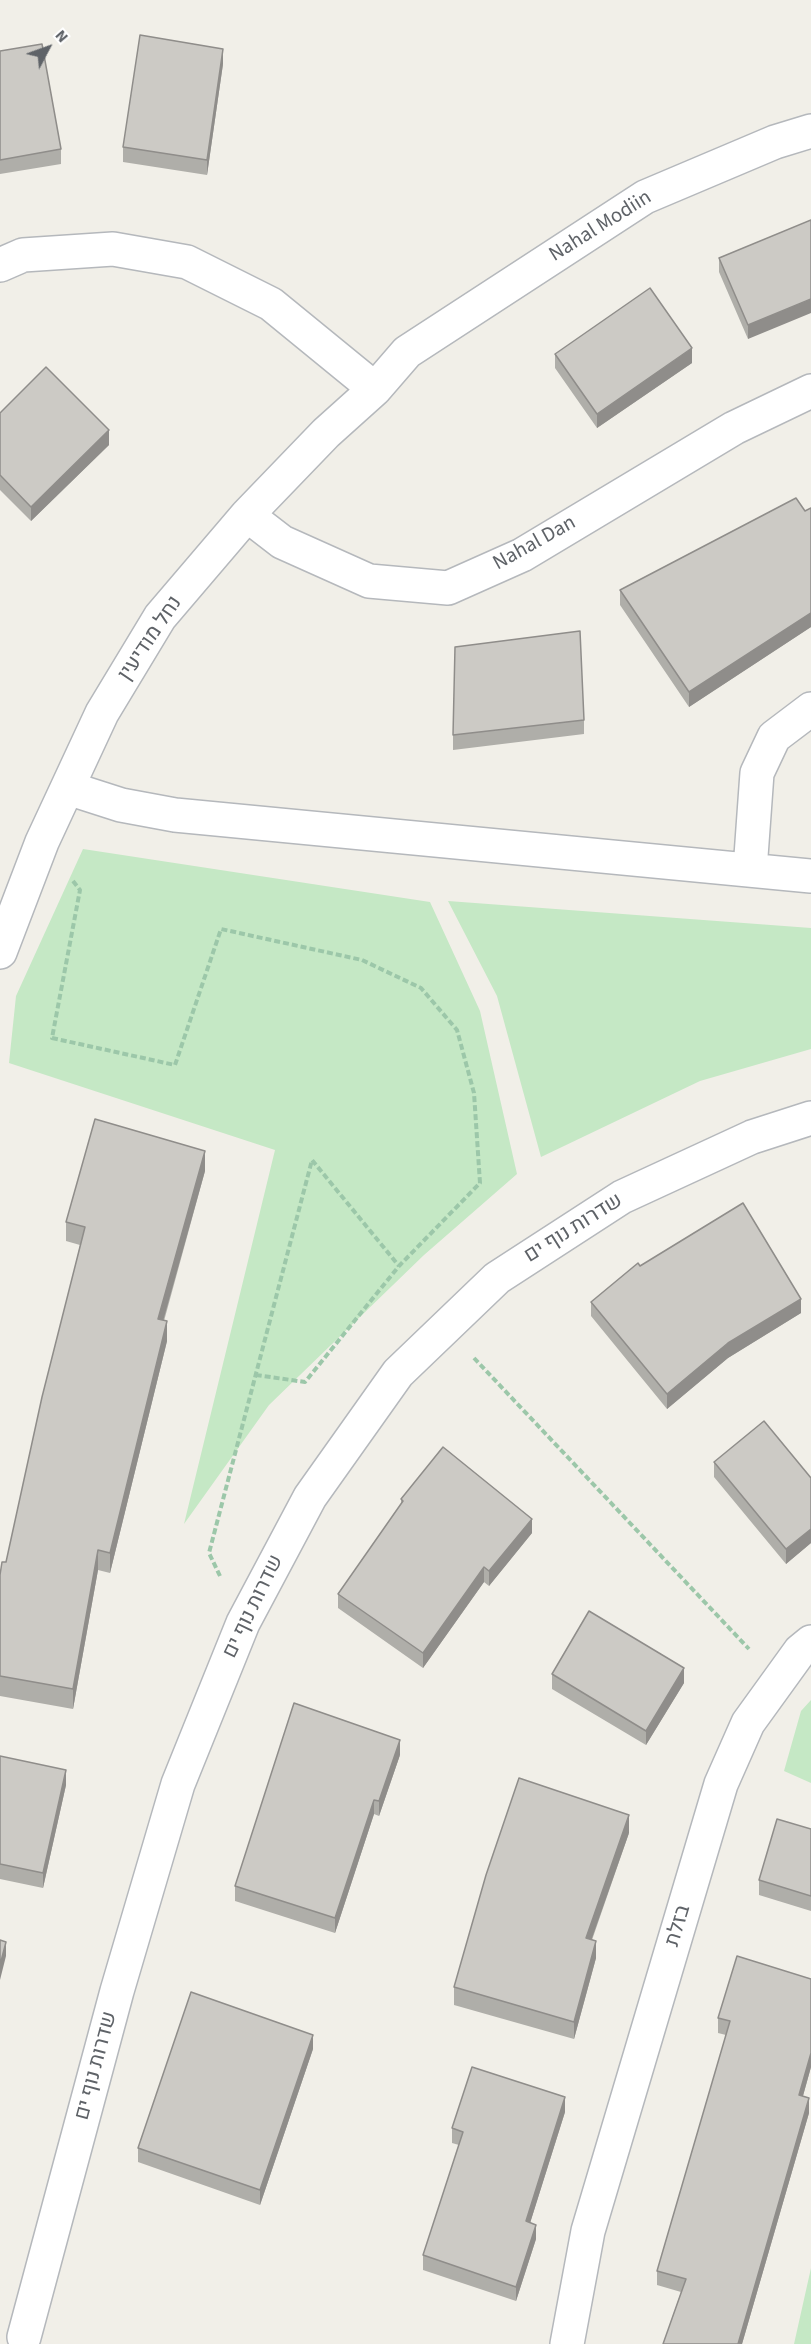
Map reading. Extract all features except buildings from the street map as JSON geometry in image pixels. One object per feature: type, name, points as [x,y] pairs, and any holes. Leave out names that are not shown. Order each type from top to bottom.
[{"type":"street","name":"Nahal Modiin","points":[[407,352],[645,197],[775,142],[811,131]]},
{"type":"street","points":[[0,264],[23,255],[113,249],[187,262],[271,304],[375,389]]},
{"type":"street","name":"נחל מודיעין","points":[[0,952],[42,842],[102,713],[160,617],[247,515],[326,433],[375,389],[407,352]]},
{"type":"street","name":"Nahal Dan","points":[[247,515],[282,542],[369,581],[448,588],[522,555],[724,434],[811,391]]},
{"type":"street","points":[[750,870],[757,773],[774,737],[811,709]]},
{"type":"street","points":[[68,788],[121,805],[175,815],[811,876]]},
{"type":"street","name":"שדרות נוף ים","points":[[24,2337],[117,1990],[178,1784],[243,1623],[310,1497],[398,1373],[496,1278],[622,1197],[752,1137],[811,1118]]},
{"type":"street","name":"בזלת","points":[[567,2344],[588,2231],[721,1785],[748,1723],[800,1651],[811,1642]]},
{"type":"path","points":[[42,842],[80,890],[52,1038],[175,1065],[221,929],[362,960],[421,988],[458,1030],[474,1093],[480,1183],[399,1266],[305,1382],[256,1375]]},
{"type":"path","points":[[243,1623],[209,1553],[312,1161],[399,1266]]},
{"type":"path","points":[[445,1327],[779,1680]]},
{"type":"green space","points":[[83,849],[430,902],[480,1011],[517,1174],[424,1255],[269,1405],[184,1524],[275,1150],[9,1063],[16,996]]},
{"type":"green space","points":[[448,901],[811,928],[811,1049],[700,1081],[541,1157],[497,996]]},
{"type":"green space","points":[[811,1700],[811,1783],[784,1771],[801,1711]]},
{"type":"green space","points":[[811,2268],[811,2344],[794,2344]]}]
